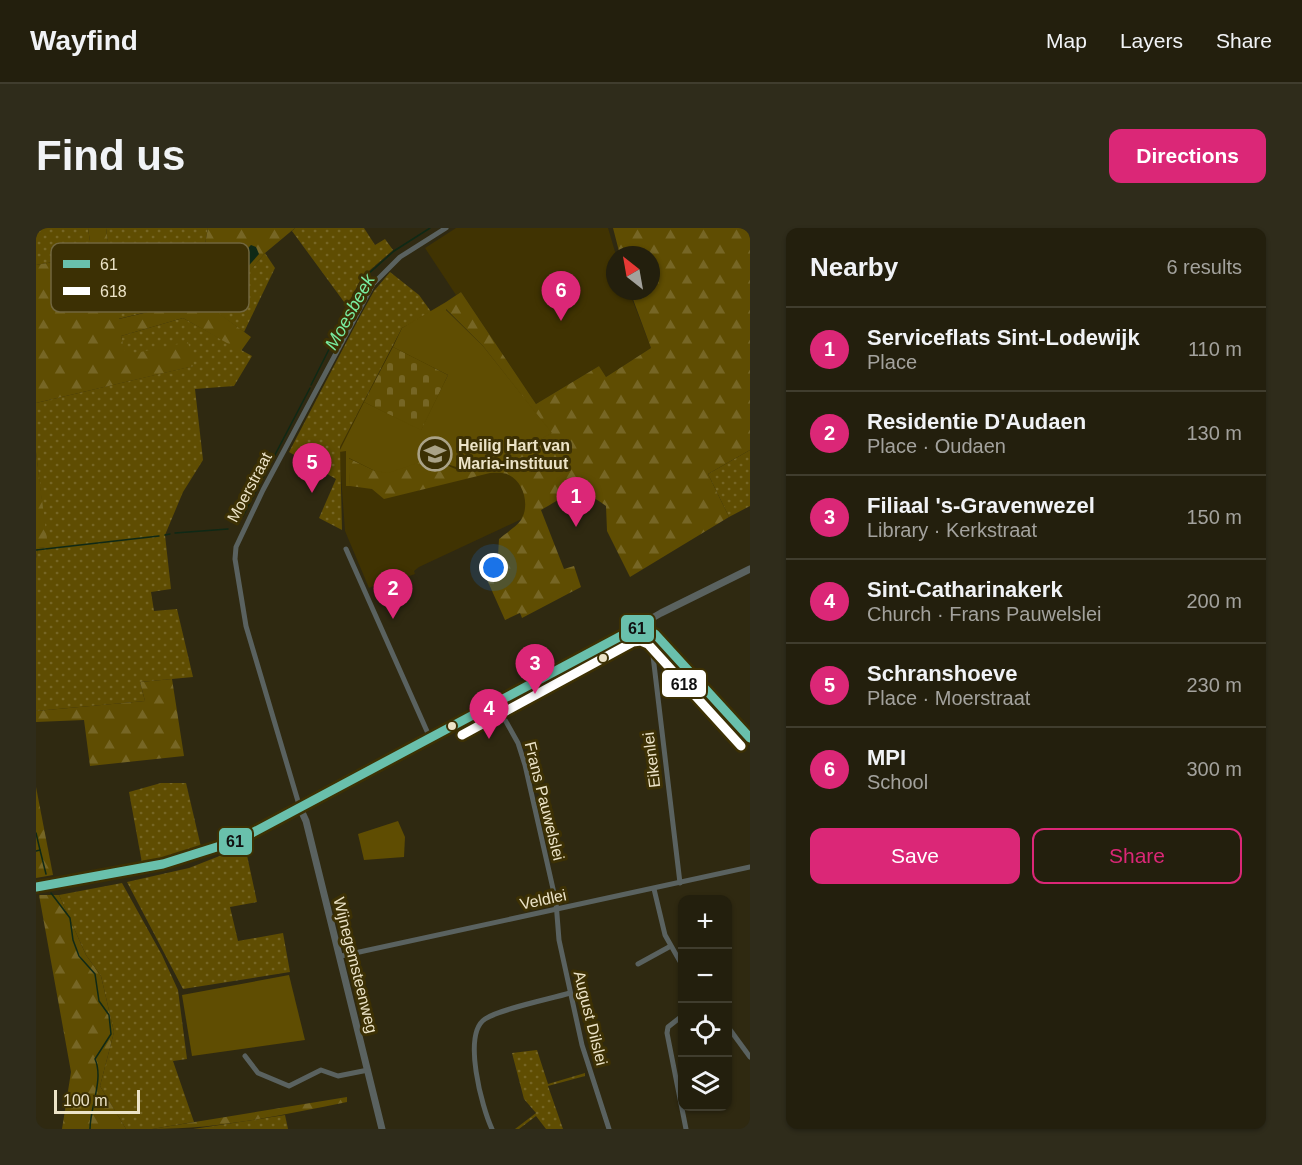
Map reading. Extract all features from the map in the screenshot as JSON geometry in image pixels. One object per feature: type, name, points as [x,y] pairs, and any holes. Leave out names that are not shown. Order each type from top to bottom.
[{"type":"main road","points":[[36,887],[121,875],[178,863],[250,835],[629,631],[643,628],[750,738]]},
{"type":"street","name":"Moerstraat","points":[[300,808],[246,626],[235,559],[236,547],[268,479],[373,284],[400,257],[446,228]]},
{"type":"street","points":[[346,549],[430,738]]},
{"type":"street","points":[[643,628],[651,626],[661,613],[750,569]]},
{"type":"street","name":"Eikenlei","points":[[653,637],[680,883]]},
{"type":"street","name":"Frans Pauwelslei","points":[[495,702],[518,743],[524,760],[556,902],[555,910]]},
{"type":"street","name":"Wijnegemsteenweg","points":[[300,808],[306,821],[382,1129]]},
{"type":"street","name":"Veldlei","points":[[340,956],[750,867]]},
{"type":"street","points":[[654,889],[669,947],[678,959]]},
{"type":"street","name":"August Dilslei","points":[[555,910],[582,1046],[609,1129]]},
{"type":"street","points":[[638,964],[669,947]]},
{"type":"street","points":[[492,1129],[475,1060],[473,1045],[478,1026],[490,1017],[570,993]]},
{"type":"street","points":[[678,1019],[668,1026],[667,1033],[686,1129]]},
{"type":"street","points":[[732,1032],[750,1057]]},
{"type":"street","points":[[245,1056],[258,1073],[289,1086],[321,1070],[338,1076],[368,1070]]},
{"type":"shaded area","points":[[456,228],[608,228],[613,246],[606,246],[606,300],[632,300],[651,348],[606,377],[599,366],[536,404],[461,292],[456,295],[425,248]]},
{"type":"shaded area","points":[[251,245],[256,247],[259,254],[249,265]]},
{"type":"shaded area","name":"Heilig Hart van Maria-instituut","points":[[403,327],[541,510],[419,567],[414,571],[415,574],[404,578],[401,575],[369,588],[345,531],[339,448]]},
{"type":"green space","points":[[36,228],[88,228],[90,243],[51,243],[51,262],[36,265]]},
{"type":"green space","points":[[88,228],[106,228],[108,243],[90,243]]},
{"type":"green space","points":[[106,228],[208,228],[205,243],[108,243]]},
{"type":"green space","points":[[208,228],[295,228],[265,253],[249,272],[249,243],[205,243]]},
{"type":"green space","points":[[295,228],[364,228],[375,245],[385,239],[393,250],[362,277],[347,306],[292,231]]},
{"type":"green space","points":[[613,228],[750,228],[750,450],[708,474],[729,517],[630,577],[607,531],[606,506],[580,492],[568,495],[541,510],[564,569],[574,566],[581,587],[522,618],[520,613],[505,620],[480,564],[498,556],[499,539],[521,520],[524,514],[524,495],[514,478],[504,473],[490,473],[384,499],[372,489],[350,486],[348,458],[375,471],[429,459],[431,453],[453,468],[469,471],[501,461],[551,433],[483,346],[446,309],[446,302],[461,292],[536,404],[599,366],[606,377],[651,348],[633,300],[660,300],[660,246],[618,246]]},
{"type":"green space","points":[[265,253],[275,268],[244,332],[216,312],[249,312],[249,272]]},
{"type":"green space","points":[[51,262],[51,312],[118,312],[119,319],[148,312],[217,312],[251,337],[241,351],[183,318],[121,336],[126,355],[188,342],[194,366],[36,403],[36,265]]},
{"type":"green space","points":[[390,272],[419,295],[432,313],[402,328],[340,447],[342,530],[319,518],[336,479],[289,452],[374,291]]},
{"type":"green space","points":[[446,302],[446,310],[483,346],[552,433],[492,465],[477,468],[462,468],[447,463],[431,453],[429,459],[388,473],[375,471],[349,458],[350,486],[346,486],[346,451],[339,452],[364,402],[421,430],[448,375],[393,347],[402,328]]},
{"type":"green space","points":[[117,312],[147,312],[118,319]]},
{"type":"green space","points":[[183,318],[252,356],[234,386],[195,389],[203,460],[183,492],[165,535],[171,589],[151,592],[154,611],[177,609],[193,677],[140,682],[145,701],[36,711],[36,558],[38,548],[47,547],[36,452],[36,403],[193,366],[125,356],[121,336]]},
{"type":"green space","points":[[393,347],[448,375],[421,431],[364,402]]},
{"type":"green space","points":[[750,450],[750,506],[729,517],[708,474]]},
{"type":"green space","points":[[36,452],[48,547],[38,548],[36,558]]},
{"type":"green space","points":[[172,679],[184,756],[90,766],[84,720],[36,722],[36,711],[145,701],[140,682]]},
{"type":"green space","points":[[161,783],[186,783],[201,847],[142,863],[129,792]]},
{"type":"green space","points":[[36,787],[53,875],[36,878]]},
{"type":"green space","points":[[398,821],[405,837],[404,857],[364,860],[358,834]]},
{"type":"green space","points":[[245,846],[257,902],[230,907],[238,941],[283,933],[290,972],[183,989],[127,882],[189,868]]},
{"type":"green space","points":[[122,883],[162,955],[178,990],[187,1059],[173,1061],[194,1122],[152,1129],[126,1129],[100,1086],[114,1032],[101,976],[86,955],[59,895]]},
{"type":"green space","points":[[39,895],[59,895],[86,955],[101,976],[114,1032],[100,1086],[126,1129],[62,1129],[71,1072]]},
{"type":"green space","points":[[289,975],[305,1040],[192,1056],[182,995]]},
{"type":"green space","points":[[537,1050],[548,1084],[585,1073],[585,1076],[548,1086],[563,1129],[546,1129],[536,1116],[519,1129],[515,1129],[536,1113],[524,1099],[512,1053]]},
{"type":"green space","points":[[347,1097],[347,1102],[299,1112],[201,1127],[152,1129]]},
{"type":"green space","points":[[285,1115],[288,1129],[193,1129]]},
{"type":"waterway","name":"Moesbeek","points":[[311,385],[366,276],[394,251],[430,228]]},
{"type":"waterway","name":"Moesbeek","points":[[243,516],[310,388]]},
{"type":"waterway","name":"Moesbeek","points":[[175,533],[228,529]]},
{"type":"waterway","name":"Moesbeek","points":[[165,535],[170,534]]},
{"type":"waterway","name":"Moesbeek","points":[[36,550],[159,536]]},
{"type":"waterway","name":"Moesbeek","points":[[36,833],[40,850]]},
{"type":"waterway","points":[[36,851],[40,850],[46,874]]},
{"type":"waterway","points":[[51,893],[70,918],[73,940],[79,956],[95,974],[99,1001],[109,1015],[111,1034],[95,1059],[98,1075],[90,1129]]},
{"type":"transit line","name":"61","points":[[36,887],[163,864],[239,840],[634,629],[643,628],[655,634],[750,738]]},
{"type":"transit line","name":"618","points":[[462,735],[633,642],[641,641],[648,644],[741,746]]},
{"type":"place","name":"MPI","points":[[561,321]]},
{"type":"place","name":"Heilig Hart van Maria-instituut","points":[[435,454]]},
{"type":"place","name":"Schranshoeve","points":[[312,493]]},
{"type":"place","name":"Serviceflats Sint-Lodewijk","points":[[576,527]]},
{"type":"place","name":"Residentie D'Audaen","points":[[393,619]]},
{"type":"place","name":"Filiaal 's-Gravenwezel","points":[[535,694]]},
{"type":"place","name":"Sint-Catharinakerk","points":[[489,739]]}]
